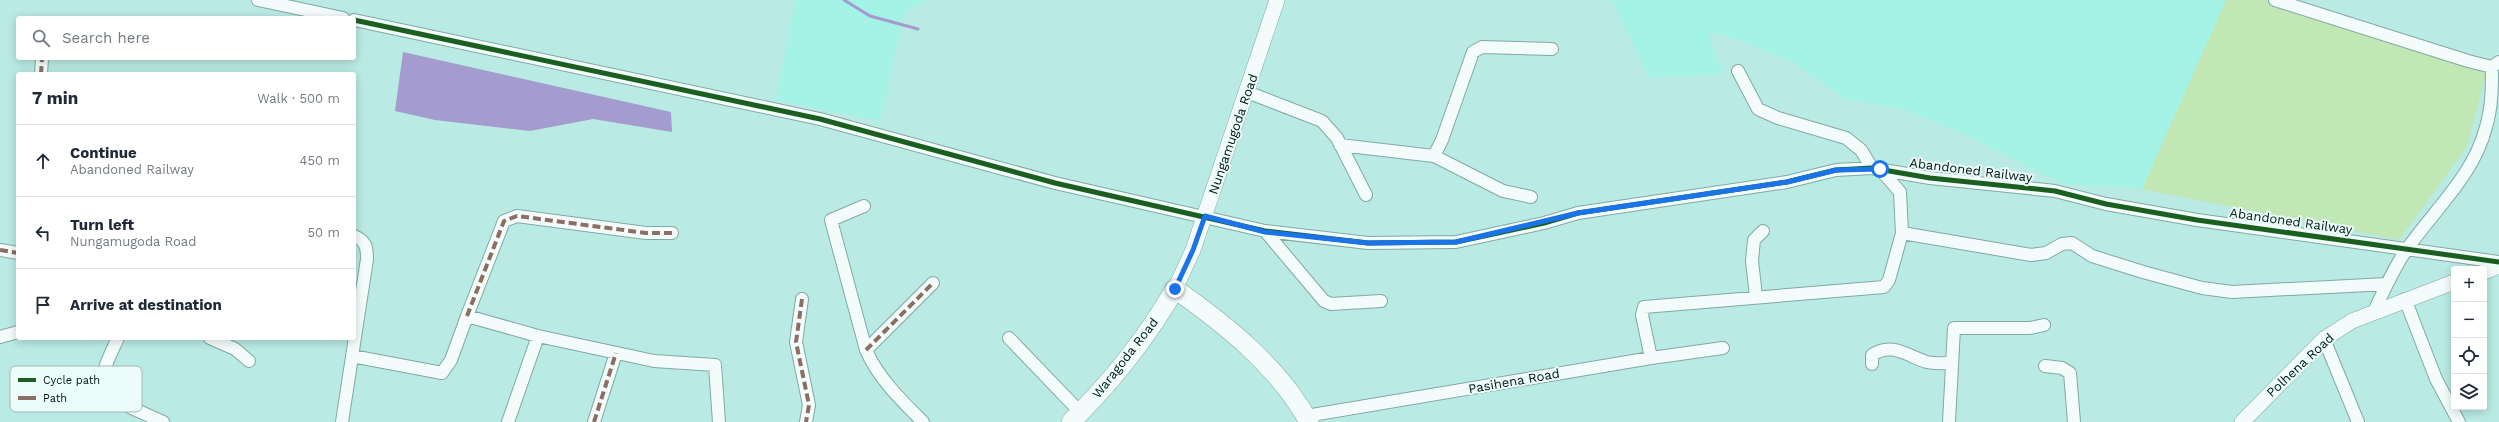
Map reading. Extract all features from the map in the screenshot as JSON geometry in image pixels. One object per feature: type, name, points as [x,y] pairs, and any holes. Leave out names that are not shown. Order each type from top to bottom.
[{"type":"main road","name":"Waragoda Road","points":[[1076,417],[1107,385],[1151,330],[1175,289]]},
{"type":"main road","points":[[1175,289],[1219,320],[1258,357],[1307,419]]},
{"type":"street","points":[[258,0],[334,16]]},
{"type":"street","name":"Nungamugoda Road","points":[[1175,289],[1193,250],[1205,216],[1277,0]]},
{"type":"street","points":[[2275,0],[2468,61],[2496,64],[2491,105],[2486,128],[2471,166],[2407,250],[2387,284],[2374,314]]},
{"type":"street","name":"Abandoned Railway","points":[[356,20],[820,119],[1054,183],[1205,216],[1265,232],[1368,243],[1456,242],[1586,212],[1787,182],[1836,170],[1876,168],[1930,178],[2054,191],[2106,204],[2197,220],[2499,262]]},
{"type":"street","points":[[1434,156],[1442,140],[1472,52],[1482,47],[1552,49]]},
{"type":"street","points":[[41,72],[42,60]]},
{"type":"street","points":[[1651,358],[1642,315],[1644,307],[1756,296],[1884,287],[1889,280],[1902,233],[1900,192],[1876,168],[1861,150],[1846,138],[1778,118],[1758,108],[1738,71]]},
{"type":"street","points":[[1247,92],[1322,121],[1337,138],[1366,195]]},
{"type":"street","points":[[1340,145],[1434,156],[1504,191],[1531,197]]},
{"type":"street","points":[[864,206],[831,220],[866,350],[872,364],[900,399],[923,422]]},
{"type":"street","points":[[352,356],[442,373],[451,360],[504,221],[517,216],[646,234],[672,233]]},
{"type":"street","points":[[1756,296],[1752,261],[1754,240],[1763,231]]},
{"type":"street","points":[[1265,232],[1324,301],[1331,304],[1381,301]]},
{"type":"street","points":[[1902,233],[2031,255],[2046,253],[2062,244],[2072,243],[2092,256],[2143,272],[2202,288],[2232,292],[2387,284]]},
{"type":"street","points":[[356,237],[361,239],[367,246],[367,259],[356,330]]},
{"type":"street","points":[[0,250],[16,252]]},
{"type":"street","points":[[2487,271],[2499,266]]},
{"type":"street","points":[[866,350],[932,283]]},
{"type":"street","name":"Polhena Road","points":[[2242,422],[2324,339],[2352,321],[2374,314],[2405,299],[2451,283]]},
{"type":"street","points":[[802,299],[796,342],[809,405],[806,422]]},
{"type":"street","points":[[2405,299],[2436,379],[2459,422]]},
{"type":"street","points":[[467,316],[538,336],[654,361],[715,365],[719,422]]},
{"type":"street","points":[[1949,422],[1954,328],[2030,328],[2044,325]]},
{"type":"street","points":[[0,337],[16,333]]},
{"type":"street","points":[[508,422],[538,336]]},
{"type":"street","points":[[1009,338],[1076,417]]},
{"type":"street","points":[[2324,339],[2358,422]]},
{"type":"street","points":[[107,366],[117,340]]},
{"type":"street","points":[[215,340],[235,349],[249,361]]},
{"type":"street","points":[[342,422],[354,340]]},
{"type":"street","name":"Pasihena Road","points":[[1307,419],[1651,358],[1723,348]]},
{"type":"street","points":[[1872,364],[1872,355],[1882,350],[1904,351],[1928,362],[1952,363]]},
{"type":"street","points":[[594,422],[616,353]]},
{"type":"street","points":[[2045,366],[2062,368],[2070,374],[2074,422]]},
{"type":"street","points":[[141,412],[163,422]]},
{"type":"shaded area","points":[[796,0],[931,0],[905,10],[880,121],[776,100]]},
{"type":"shaded area","points":[[1612,0],[2226,0],[2142,189],[2060,183],[1973,138],[1904,109],[1845,99],[1793,62],[1731,37],[1710,32],[1711,44],[1722,71],[1714,75],[1649,77]]},
{"type":"shaded area","points":[[2226,0],[2268,0],[2488,67],[2467,147],[2399,240],[2142,189]]},
{"type":"shaded area","points":[[403,52],[671,112],[672,132],[593,119],[530,131],[435,120],[395,111]]},
{"type":"waterway","points":[[844,0],[870,16],[918,29]]},
{"type":"marked path","points":[[41,72],[42,60]]},
{"type":"marked path","points":[[467,316],[504,221],[517,216],[646,233],[672,233]]},
{"type":"marked path","points":[[0,250],[16,253]]},
{"type":"marked path","points":[[866,350],[933,283]]},
{"type":"marked path","points":[[802,299],[796,342],[809,405],[806,422]]},
{"type":"marked path","points":[[594,422],[616,353]]},
{"type":"cycle path","points":[[356,20],[820,119],[1055,183],[1265,231],[1368,243],[1456,242],[1544,223],[1578,213],[1787,182],[1836,170],[1872,168],[1930,178],[2055,191],[2106,204],[2197,220],[2499,262]]},
{"type":"route","points":[[1175,289],[1193,250],[1205,216],[1265,232],[1368,243],[1456,242],[1544,223],[1578,213],[1649,201],[1787,182],[1836,170],[1880,169]]}]
